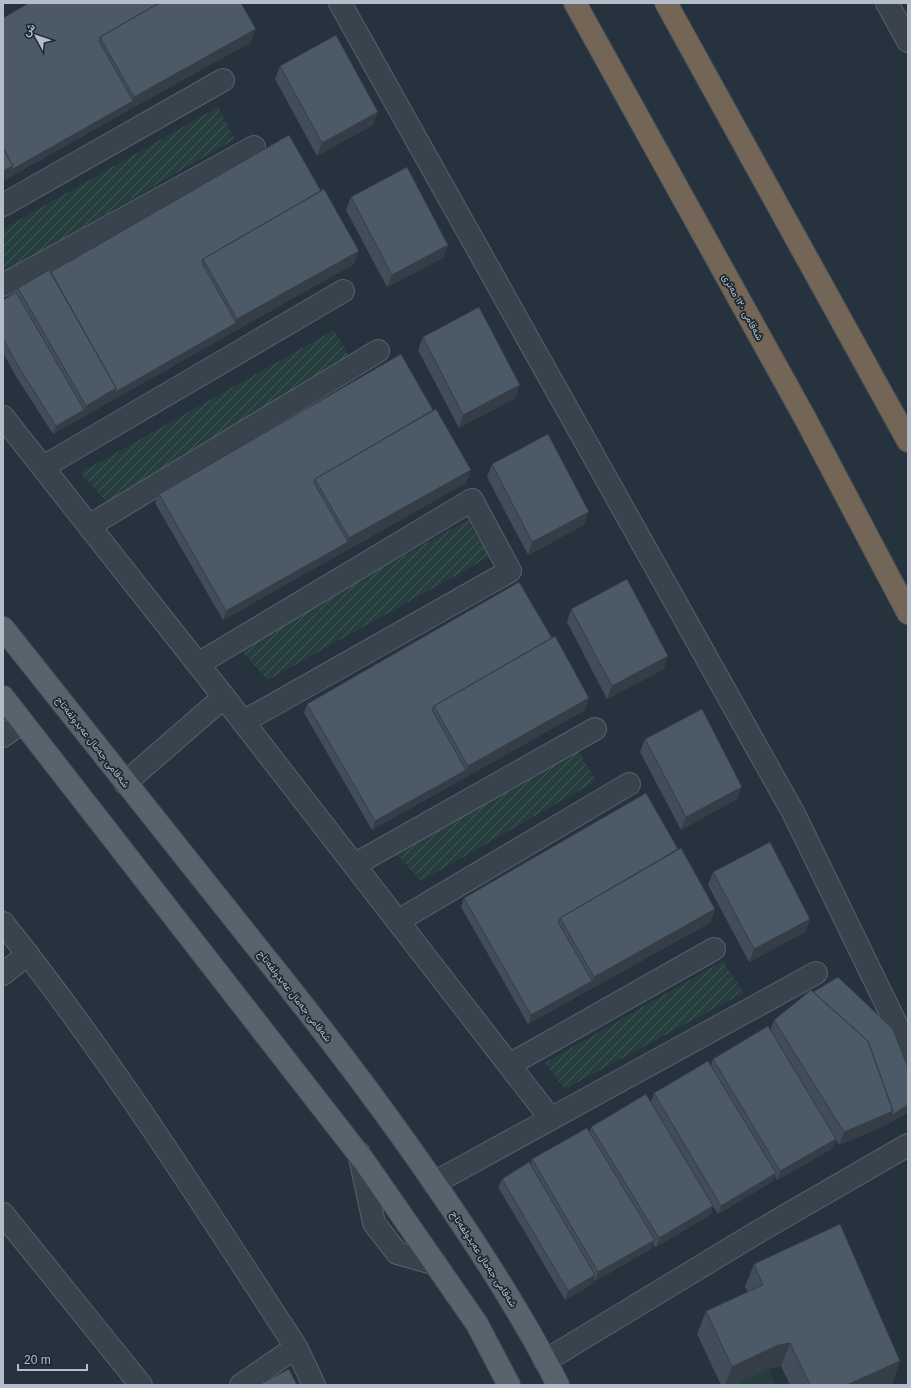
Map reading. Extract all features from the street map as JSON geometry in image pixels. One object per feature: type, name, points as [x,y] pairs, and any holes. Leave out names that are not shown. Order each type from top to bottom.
[{"type":"highway","name":"شەقامی ١٢٠ مەتری","points":[[575,3],[805,418],[908,613]]},
{"type":"highway","points":[[666,3],[908,441]]},
{"type":"main road","name":"شەقامی جەمال عەبدولفەتاح","points":[[3,628],[125,783],[325,1032],[434,1183],[512,1302],[558,1385]]},
{"type":"main road","points":[[3,697],[359,1153],[477,1324],[509,1385]]},
{"type":"street","points":[[340,3],[794,814],[904,1025],[908,1051]]},
{"type":"street","points":[[887,3],[908,41]]},
{"type":"street","points":[[3,204],[223,80]]},
{"type":"street","points":[[3,285],[254,147]]},
{"type":"street","points":[[43,467],[343,291]]},
{"type":"street","points":[[89,526],[378,351]]},
{"type":"street","points":[[3,417],[224,697],[551,1119]]},
{"type":"street","points":[[198,664],[472,500],[510,571],[243,722]]},
{"type":"street","points":[[125,783],[224,697]]},
{"type":"street","points":[[3,736],[22,722]]},
{"type":"street","points":[[354,865],[595,729]]},
{"type":"street","points":[[398,921],[630,784]]},
{"type":"street","points":[[3,923],[28,954],[138,1107],[296,1347],[314,1385]]},
{"type":"street","points":[[509,1065],[714,949]]},
{"type":"street","points":[[3,974],[28,954]]},
{"type":"street","points":[[434,1183],[816,973]]},
{"type":"street","points":[[545,1360],[761,1230],[908,1145]]},
{"type":"street","points":[[3,1214],[141,1385]]},
{"type":"street","points":[[241,1385],[296,1347]]},
{"type":"green space","points":[[218,107],[235,139],[3,274],[3,229]]},
{"type":"green space","points":[[334,330],[353,363],[108,503],[80,473]]},
{"type":"green space","points":[[468,520],[489,557],[268,680],[238,647]]},
{"type":"green space","points":[[577,748],[596,781],[421,881],[394,851]]},
{"type":"green space","points":[[723,961],[743,993],[565,1089],[545,1063]]},
{"type":"green space","points":[[769,1368],[775,1385],[734,1385]]},
{"type":"building","points":[[29,3],[159,3],[100,37],[99,41],[133,101],[11,170],[13,166],[3,148],[3,18]]},
{"type":"building","points":[[159,3],[241,3],[256,29],[134,97],[100,37]]},
{"type":"building","points":[[336,35],[378,112],[322,143],[280,66]]},
{"type":"building","points":[[289,135],[321,191],[203,259],[202,263],[236,323],[115,392],[116,388],[51,272]]},
{"type":"building","points":[[3,148],[13,166],[3,171]]},
{"type":"building","points":[[407,167],[448,245],[392,275],[351,197]]},
{"type":"building","points":[[324,189],[359,251],[237,319],[203,259]]},
{"type":"building","points":[[49,270],[116,388],[86,406],[18,288]]},
{"type":"building","points":[[16,292],[84,410],[56,426],[3,339],[3,300]]},
{"type":"building","points":[[479,307],[520,385],[463,415],[423,337]]},
{"type":"building","points":[[401,354],[433,410],[315,479],[314,483],[348,542],[226,611],[159,494]]},
{"type":"building","points":[[436,409],[471,470],[349,538],[315,479]]},
{"type":"building","points":[[548,434],[589,512],[532,542],[492,464]]},
{"type":"building","points":[[627,579],[668,656],[612,686],[571,609]]},
{"type":"building","points":[[519,582],[552,638],[434,706],[432,710],[466,770],[375,821],[307,704]]},
{"type":"building","points":[[555,636],[589,698],[468,766],[434,706]]},
{"type":"building","points":[[702,709],[742,787],[686,817],[645,739]]},
{"type":"building","points":[[646,793],[678,849],[560,918],[558,922],[592,981],[531,1015],[464,898]]},
{"type":"building","points":[[770,842],[810,919],[754,949],[713,872]]},
{"type":"building","points":[[681,848],[715,909],[594,977],[560,918]]},
{"type":"building","points":[[838,977],[893,1029],[908,1068],[908,1105],[892,1115],[893,1111],[868,1041],[813,992]]},
{"type":"building","points":[[811,990],[868,1041],[893,1111],[844,1132],[774,1020]]},
{"type":"building","points":[[768,1026],[836,1139],[780,1171],[713,1059]]},
{"type":"building","points":[[708,1061],[776,1173],[721,1206],[654,1093]]},
{"type":"building","points":[[646,1094],[713,1206],[659,1238],[591,1127]]},
{"type":"building","points":[[587,1128],[655,1240],[598,1272],[532,1159]]},
{"type":"building","points":[[529,1162],[595,1275],[568,1291],[502,1179]]},
{"type":"building","points":[[840,1224],[900,1361],[847,1385],[810,1385],[790,1343],[778,1345],[732,1367],[706,1311],[763,1285],[754,1264]]},
{"type":"building","points":[[289,1369],[297,1385],[258,1385]]}]
